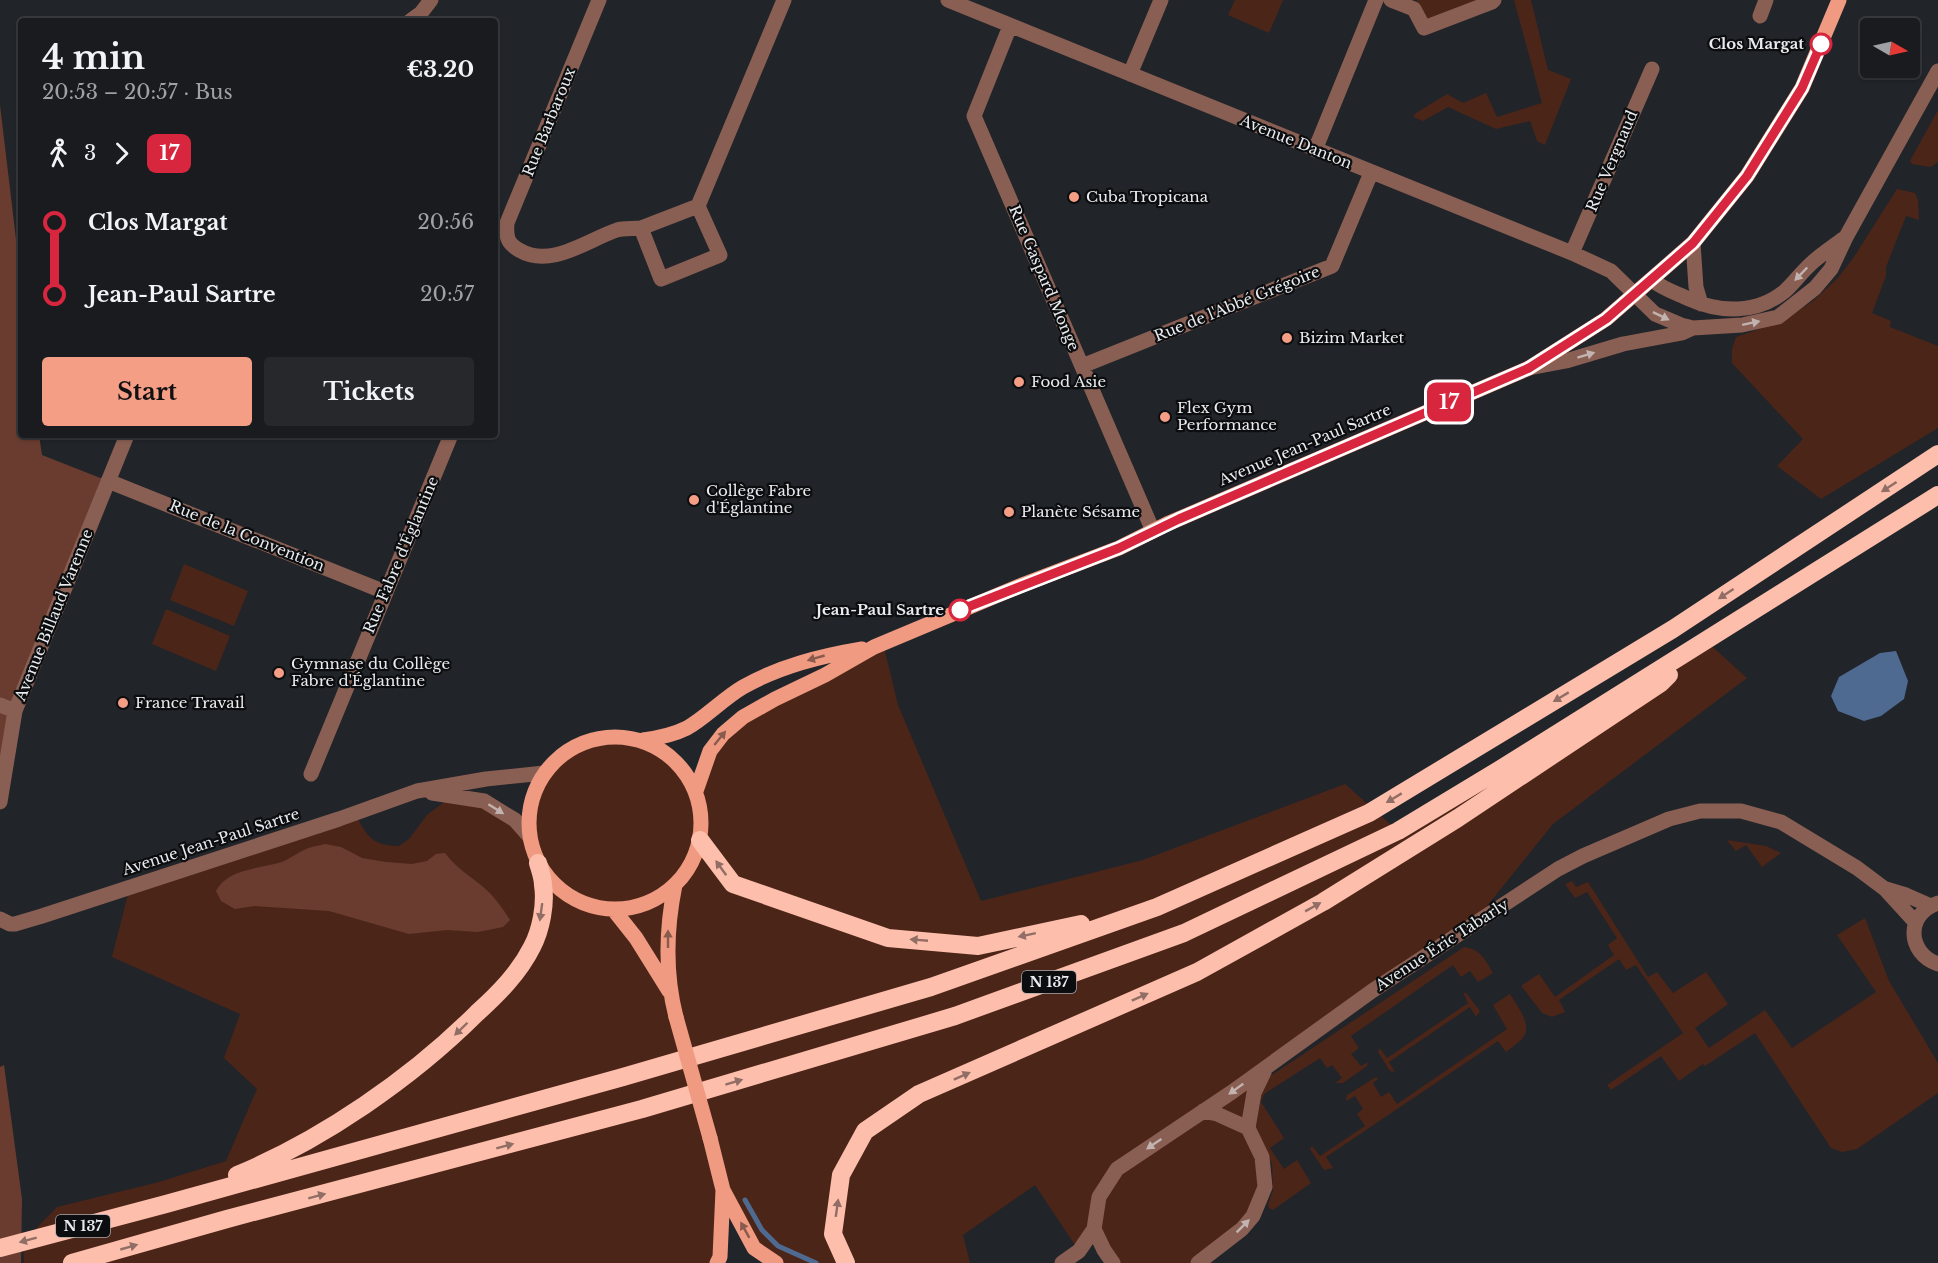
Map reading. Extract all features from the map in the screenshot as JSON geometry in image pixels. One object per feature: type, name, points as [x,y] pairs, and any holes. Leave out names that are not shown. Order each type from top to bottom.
[{"type":"highway","name":"N 137","points":[[0,1248],[623,1077],[931,987],[1157,907],[1369,813],[1673,629],[1938,454]]},
{"type":"highway","name":"N 137","points":[[72,1263],[227,1219],[664,1103],[955,1016],[1184,933],[1398,831],[1938,495]]},
{"type":"highway","points":[[846,1263],[833,1234],[841,1175],[865,1131],[919,1094],[1197,972],[1323,902],[1458,819],[1661,683],[1706,641]]},
{"type":"highway","points":[[700,840],[733,885],[888,938],[978,946],[1157,907]]},
{"type":"highway","points":[[166,1204],[245,1171],[324,1131],[412,1069],[456,1034],[503,988],[532,947],[539,930],[544,886],[538,863]]},
{"type":"main road","name":"Avenue Jean-Paul Sartre","points":[[696,790],[710,751],[723,734],[736,723],[775,699],[825,675],[874,647],[1022,585],[1119,548],[1153,531],[1529,368],[1606,319],[1693,243],[1747,176],[1802,88],[1839,0]]},
{"type":"main road","name":"Avenue Jean-Paul Sartre","points":[[643,740],[663,737],[690,726],[733,694],[763,677],[818,657],[874,647]]},
{"type":"main road","points":[[603,736],[622,736],[643,740],[664,750],[682,767],[696,790],[700,805],[700,840],[691,865],[675,885],[657,899],[636,907],[613,909],[590,906],[569,897],[551,882],[538,863],[529,836],[533,793],[544,773],[565,752],[585,741],[603,736]]},
{"type":"main road","points":[[675,885],[668,933],[670,993],[676,1017],[723,1190],[754,1248],[776,1263]]},
{"type":"main road","points":[[613,909],[636,938],[670,993]]},
{"type":"main road","points":[[717,1263],[720,1257],[723,1190]]},
{"type":"street","points":[[414,18],[431,0]]},
{"type":"street","name":"Rue Barbaroux","points":[[599,0],[507,223],[506,235],[510,244],[528,255],[549,258],[620,229],[641,228]]},
{"type":"street","points":[[698,206],[720,255],[661,279],[641,228],[698,206],[784,0]]},
{"type":"street","name":"Avenue Danton","points":[[948,0],[974,5],[1010,26],[1572,253],[1611,271],[1655,314],[1693,328]]},
{"type":"street","points":[[1130,74],[1161,0]]},
{"type":"street","points":[[1316,150],[1376,0]]},
{"type":"street","points":[[1392,0],[1414,9],[1424,28],[1484,2]]},
{"type":"street","points":[[1760,16],[1767,0]]},
{"type":"street","name":"Rue Gaspard Monge","points":[[1010,26],[974,116],[1153,531]]},
{"type":"street","name":"Rue Vergnaud","points":[[1572,253],[1652,69]]},
{"type":"street","points":[[1529,368],[1566,361],[1623,344],[1682,333],[1693,328],[1742,325],[1778,317],[1815,288],[1831,269],[1846,237],[1938,71]]},
{"type":"street","name":"Rue de l'Abbé Grégoire","points":[[1082,366],[1332,266],[1371,172]]},
{"type":"street","points":[[1652,280],[1661,287],[1701,304],[1727,310],[1747,309],[1767,302],[1784,291],[1814,261],[1846,237]]},
{"type":"street","points":[[1693,243],[1696,287],[1701,304]]},
{"type":"street","points":[[1721,326],[1727,310]]},
{"type":"street","name":"Avenue Billaud Varenne","points":[[0,802],[15,711],[126,438]]},
{"type":"street","name":"Rue Fabre d'Églantine","points":[[311,774],[450,438]]},
{"type":"street","name":"Rue de la Convention","points":[[108,481],[385,592]]},
{"type":"street","points":[[0,705],[15,711]]},
{"type":"street","points":[[417,791],[486,779],[544,773]]},
{"type":"street","points":[[417,791],[484,801],[514,820],[529,836]]},
{"type":"street","name":"Avenue Jean-Paul Sartre","points":[[8,921],[339,819],[417,791]]},
{"type":"street","name":"Avenue Éric Tabarly","points":[[1094,1229],[1099,1197],[1117,1169],[1232,1092],[1372,991],[1558,869],[1669,819],[1700,811],[1742,811],[1781,822],[1857,868],[1885,889],[1916,923]]},
{"type":"street","name":"Avenue Éric Tabarly","points":[[1885,889],[1935,904]]},
{"type":"street","points":[[1935,904],[1920,916],[1914,933],[1915,943],[1920,952],[1927,960],[1938,965]]},
{"type":"street","points":[[1198,1263],[1242,1229],[1253,1216],[1265,1187],[1262,1157],[1248,1128],[1254,1093],[1268,1065]]},
{"type":"street","points":[[1203,1111],[1217,1114],[1248,1128]]},
{"type":"street","points":[[1062,1263],[1078,1251],[1094,1229],[1113,1263]]},
{"type":"shaded area","points":[[1235,0],[1283,0],[1269,33],[1228,15]]},
{"type":"shaded area","points":[[1417,0],[1494,0],[1424,28],[1414,9]]},
{"type":"shaded area","points":[[1514,0],[1531,0],[1548,70],[1571,79],[1545,145],[1537,141],[1530,121],[1496,129],[1448,107],[1423,121],[1413,117],[1447,94],[1463,103],[1486,93],[1497,117],[1542,103]]},
{"type":"shaded area","points":[[0,105],[18,256],[18,438],[39,438],[42,455],[108,481],[15,711],[0,802]]},
{"type":"shaded area","points":[[1938,110],[1938,162],[1931,167],[1912,164],[1910,161]]},
{"type":"shaded area","points":[[1897,189],[1915,193],[1918,200],[1919,220],[1906,216],[1886,267],[1886,276],[1872,313],[1891,321],[1890,327],[1938,346],[1938,428],[1821,499],[1777,466],[1803,439],[1732,363],[1732,349],[1736,337],[1780,322],[1813,301],[1837,279],[1854,257]]},
{"type":"shaded area","points":[[184,564],[248,591],[234,626],[170,600]]},
{"type":"shaded area","points":[[166,609],[230,636],[216,671],[152,644]]},
{"type":"shaded area","points":[[1706,641],[1747,678],[1553,824],[1471,926],[1268,1064],[1248,1128],[1262,1157],[1253,1216],[1198,1263],[1113,1263],[1094,1230],[1079,1251],[1035,1185],[963,1235],[970,1263],[776,1263],[754,1248],[723,1191],[717,1263],[24,1263],[23,1242],[57,1207],[159,1182],[226,1161],[257,1089],[224,1058],[240,1014],[112,957],[128,894],[355,813],[371,838],[382,844],[399,846],[409,839],[427,815],[444,802],[484,801],[528,836],[534,795],[544,773],[555,760],[569,750],[600,738],[633,737],[664,750],[682,768],[696,790],[723,734],[883,643],[898,705],[981,901],[1143,860],[1345,784],[1398,831]]},
{"type":"shaded area","points":[[1727,840],[1766,846],[1781,853],[1762,867],[1746,845],[1736,851]]},
{"type":"shaded area","points":[[325,844],[341,847],[362,858],[412,864],[427,861],[436,854],[445,853],[458,867],[490,893],[510,920],[503,927],[478,932],[447,930],[409,934],[329,911],[254,906],[235,909],[221,901],[216,891],[221,883],[245,870],[282,862],[305,850]]},
{"type":"shaded area","points":[[1572,881],[1576,887],[1588,882],[1648,977],[1657,972],[1673,993],[1706,972],[1728,1004],[1695,1028],[1709,1048],[1765,1010],[1792,1048],[1876,992],[1837,935],[1865,918],[1889,981],[1938,1063],[1938,1093],[1857,1149],[1842,1152],[1831,1148],[1755,1033],[1679,1081],[1661,1056],[1611,1090],[1607,1085],[1683,1033],[1636,965],[1626,970],[1619,959],[1559,1000],[1565,1012],[1552,1017],[1542,1013],[1522,987],[1539,974],[1555,997],[1614,955],[1608,945],[1617,938],[1587,892],[1575,898],[1565,884]]},
{"type":"shaded area","points":[[1464,947],[1478,952],[1493,973],[1478,982],[1470,971],[1461,977],[1453,965],[1351,1036],[1359,1048],[1351,1054],[1361,1066],[1368,1062],[1367,1066],[1343,1083],[1335,1083],[1342,1078],[1332,1065],[1327,1068],[1320,1058],[1264,1094],[1261,1102],[1284,1138],[1270,1148],[1284,1169],[1297,1160],[1311,1183],[1273,1210],[1269,1208],[1268,1204],[1273,1191],[1272,1164],[1253,1128],[1255,1102],[1269,1077]]},
{"type":"shaded area","points":[[1463,992],[1480,1011],[1476,1017],[1470,1007],[1389,1062],[1395,1072],[1390,1071],[1378,1052],[1380,1048],[1387,1058],[1468,1003]]},
{"type":"shaded area","points":[[1510,994],[1525,1022],[1525,1034],[1520,1041],[1506,1052],[1498,1041],[1326,1157],[1333,1168],[1324,1170],[1310,1149],[1312,1146],[1320,1156],[1365,1126],[1357,1114],[1363,1109],[1355,1096],[1346,1101],[1347,1095],[1376,1077],[1378,1079],[1373,1083],[1381,1097],[1389,1092],[1397,1104],[1507,1029],[1493,1005]]},
{"type":"shaded area","points":[[4,1065],[22,1199],[21,1263],[0,1263],[0,1067]]},
{"type":"water","points":[[1896,651],[1908,681],[1904,699],[1881,716],[1864,721],[1838,711],[1831,696],[1839,677],[1880,653]]},
{"type":"waterway","points":[[745,1200],[762,1230],[778,1246],[816,1263]]},
{"type":"bus line","name":"17","points":[[960,610],[1119,548],[1179,519],[1529,368],[1606,319],[1693,243],[1747,176],[1802,88],[1821,44]]},
{"type":"place","name":"Clos Margat","points":[[1821,44]]},
{"type":"place","name":"Cuba Tropicana","points":[[1074,197]]},
{"type":"place","name":"Bizim Market","points":[[1287,338]]},
{"type":"place","name":"Food Asie","points":[[1019,382]]},
{"type":"place","name":"Flex Gym Performance","points":[[1165,417]]},
{"type":"place","name":"Collège Fabre d'Églantine","points":[[694,500]]},
{"type":"place","name":"Planète Sésame","points":[[1009,512]]},
{"type":"place","name":"Jean-Paul Sartre","points":[[960,610]]},
{"type":"place","name":"Gymnase du Collège Fabre d'Églantine","points":[[279,673]]},
{"type":"place","name":"France Travail","points":[[123,703]]}]
